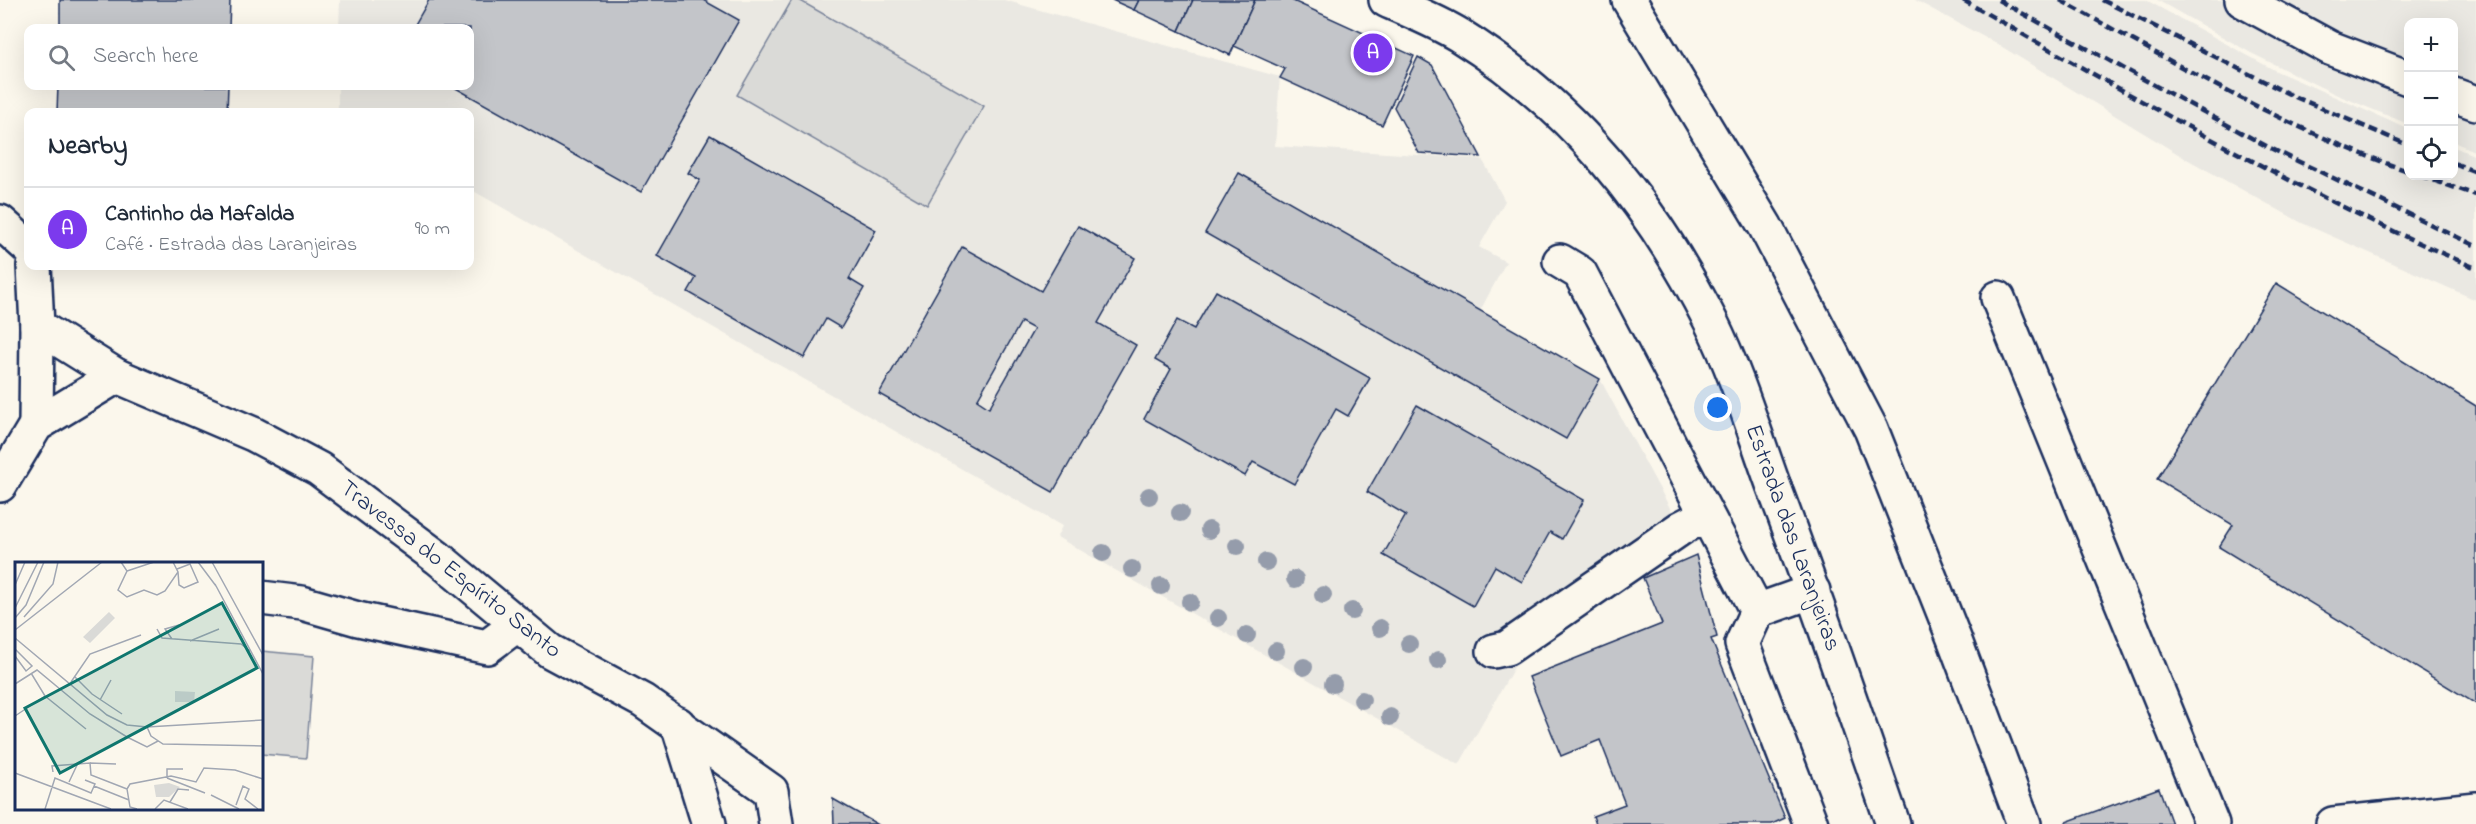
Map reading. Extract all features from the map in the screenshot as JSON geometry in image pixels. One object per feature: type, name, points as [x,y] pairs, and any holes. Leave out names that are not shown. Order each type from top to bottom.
[{"type":"main road","name":"Estrada das Laranjeiras","points":[[1386,0],[1456,33],[1509,69],[1572,122],[1611,165],[1638,199],[1662,235],[1712,324],[1813,591],[1893,824]]},
{"type":"main road","points":[[1629,0],[1765,226],[1870,429],[1955,641],[2024,824]]},
{"type":"main road","points":[[2247,1],[2330,48],[2404,76]]},
{"type":"main road","points":[[2458,96],[2476,103]]},
{"type":"main road","points":[[0,222],[24,243]]},
{"type":"main road","points":[[1560,261],[1580,273],[1757,611]]},
{"type":"main road","points":[[34,270],[37,326],[36,425]]},
{"type":"main road","points":[[1998,298],[2212,824]]},
{"type":"main road","name":"Travessa do Espírito Santo","points":[[37,326],[117,376],[253,434],[319,469],[385,517],[550,651],[643,701],[771,791],[776,824]]},
{"type":"main road","points":[[0,485],[36,425],[117,376]]},
{"type":"main road","points":[[1494,651],[1507,648],[1681,528],[1706,515]]},
{"type":"main road","points":[[1811,824],[1742,644],[1757,611],[1813,591]]},
{"type":"main road","points":[[262,598],[302,603],[358,619],[487,646],[518,624]]},
{"type":"main road","points":[[678,724],[710,824]]},
{"type":"main road","points":[[2333,824],[2476,809]]},
{"type":"shaded area","points":[[340,0],[1004,0],[1280,77],[1275,146],[1482,159],[1505,201],[1479,247],[1506,262],[1480,311],[1600,379],[1689,543],[1517,662],[1459,765],[1057,537],[1062,526],[474,191],[474,108],[338,108],[338,90],[474,90],[474,24],[339,24]]},
{"type":"shaded area","points":[[792,0],[799,0],[984,106],[927,205],[737,95]]},
{"type":"shaded area","points":[[1915,0],[2146,0],[2276,71],[2404,127],[2404,180],[2458,180],[2458,149],[2476,156],[2476,300],[2302,223],[2183,157],[1999,45]]},
{"type":"shaded area","points":[[2157,0],[2476,0],[2476,152],[2458,144],[2458,18],[2404,18],[2404,122],[2335,94],[2251,53]]},
{"type":"shaded area","points":[[262,651],[314,656],[306,758],[262,754]]},
{"type":"building","points":[[60,0],[230,0],[229,24],[60,24]]},
{"type":"building","points":[[429,0],[703,0],[739,20],[641,192],[459,90],[474,90],[474,24],[415,24]]},
{"type":"building","points":[[1112,0],[1139,0],[1134,10]]},
{"type":"building","points":[[1139,0],[1193,0],[1179,31],[1134,10]]},
{"type":"building","points":[[1193,0],[1255,0],[1230,55],[1179,31]]},
{"type":"building","points":[[1255,0],[1291,0],[1414,56],[1382,125],[1280,78],[1285,69],[1234,46]]},
{"type":"building","points":[[1418,57],[1432,65],[1481,157],[1419,153],[1394,107]]},
{"type":"building","points":[[58,90],[228,90],[227,108],[57,108]]},
{"type":"building","points":[[710,135],[876,230],[849,279],[864,288],[841,328],[826,319],[804,358],[688,292],[696,278],[657,256],[700,180],[688,173]]},
{"type":"building","points":[[1239,173],[1600,379],[1566,439],[1205,233]]},
{"type":"building","points":[[1078,226],[1135,258],[1098,323],[1136,345],[1053,492],[879,394],[962,247],[1041,291]],"holes":[[[1021,322],[1034,329],[989,408],[977,400]]]},
{"type":"building","points":[[2276,283],[2476,406],[2476,704],[2219,547],[2233,525],[2157,479]]},
{"type":"building","points":[[1216,291],[1370,378],[1348,416],[1336,409],[1294,484],[1253,462],[1245,476],[1144,419],[1171,369],[1155,360],[1177,320],[1194,329]]},
{"type":"building","points":[[1417,405],[1584,500],[1562,539],[1550,532],[1522,582],[1495,566],[1473,606],[1383,555],[1406,515],[1367,492]]},
{"type":"building","points":[[1696,555],[1717,637],[1711,639],[1785,818],[1772,824],[1596,824],[1593,816],[1625,804],[1600,740],[1561,756],[1529,677],[1662,624],[1643,578]]},
{"type":"building","points":[[2159,788],[2172,824],[2066,824],[2066,822]]},
{"type":"building","points":[[833,799],[877,824],[834,824]]},
{"type":"railway","points":[[1963,0],[2216,142],[2344,208],[2476,268]]},
{"type":"railway","points":[[1998,0],[2268,147],[2476,246]]},
{"type":"railway","points":[[2060,0],[2274,115],[2404,169]]},
{"type":"railway","points":[[2102,0],[2293,96],[2404,143]]},
{"type":"railway","points":[[2458,165],[2476,172]]},
{"type":"railway","points":[[2433,180],[2476,195]]},
{"type":"place","name":"Cantinho da Mafalda","points":[[1373,53]]}]
